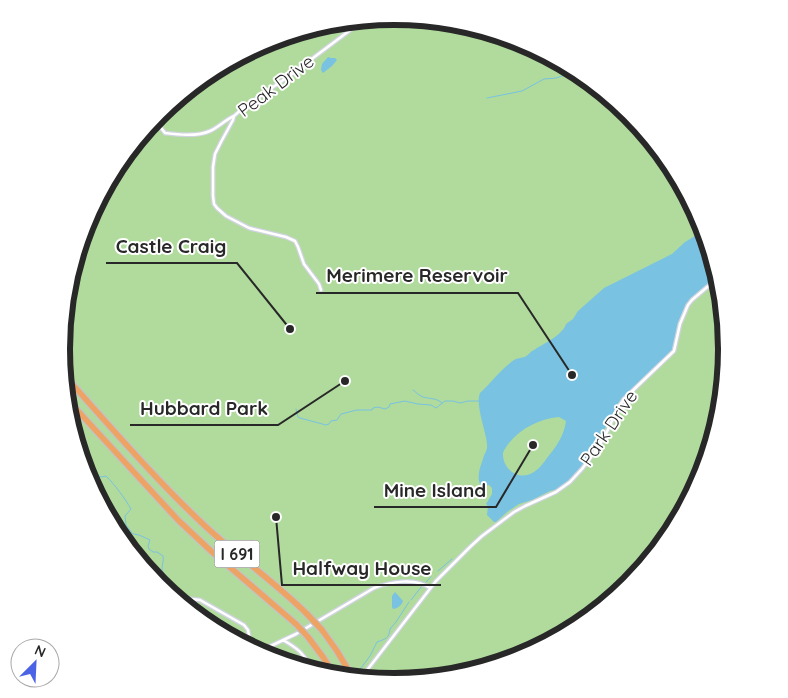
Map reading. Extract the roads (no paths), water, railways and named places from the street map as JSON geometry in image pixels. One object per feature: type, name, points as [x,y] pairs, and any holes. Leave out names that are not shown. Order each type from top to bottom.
[{"type":"highway","name":"I 691","points":[[72,384],[191,512],[307,614],[322,630],[348,669]]},
{"type":"highway","name":"I 691","points":[[75,408],[178,520],[296,624],[308,637],[329,667]]},
{"type":"street","name":"Peak Drive","points":[[321,290],[319,284],[304,264],[294,241],[286,237],[249,228],[226,216],[216,206],[212,191],[213,167],[215,154],[234,116],[353,28]]},
{"type":"street","points":[[159,126],[165,133],[199,134],[208,132],[234,116]]},
{"type":"street","name":"Park Drive","points":[[366,671],[436,580],[470,547],[520,508],[566,486],[582,470],[594,453],[624,400],[674,351],[680,324],[688,305],[711,284]]},
{"type":"street","points":[[268,647],[374,588],[405,582],[422,584],[430,588]]},
{"type":"street","points":[[188,599],[200,600],[244,625],[248,630],[250,639]]},
{"type":"street","points":[[283,640],[301,652],[308,661]]},
{"type":"water","points":[[328,57],[337,60],[323,73],[321,70],[322,64]]},
{"type":"water","points":[[697,234],[711,280],[686,304],[678,323],[672,351],[622,400],[610,418],[595,448],[574,476],[558,489],[519,504],[494,522],[487,515],[488,506],[486,504],[492,494],[492,488],[489,485],[481,486],[479,480],[480,469],[487,446],[479,404],[480,393],[514,360],[525,357],[561,332],[578,311],[604,288],[672,254]],"holes":[[[559,417],[566,421],[563,432],[553,450],[536,471],[527,475],[518,475],[513,473],[504,462],[503,452],[509,443],[531,425]]]},
{"type":"water","points":[[395,592],[403,601],[402,604],[393,609],[392,596]]},
{"type":"waterway","points":[[487,98],[522,91],[544,79],[566,75]]},
{"type":"waterway","points":[[413,390],[423,397],[436,399],[442,403]]},
{"type":"waterway","points":[[296,409],[298,417],[326,425],[331,421],[337,420],[341,414],[357,410],[372,410],[378,407],[385,409],[390,404],[405,401],[431,405],[436,408],[445,401],[460,403],[479,401]]},
{"type":"waterway","points":[[96,476],[106,476],[131,509],[125,516],[126,525],[133,534],[150,540],[149,549],[163,556],[162,569],[166,579]]},
{"type":"waterway","points":[[438,571],[452,559]]},
{"type":"waterway","points":[[426,582],[431,577]]},
{"type":"waterway","points":[[411,600],[422,586]]},
{"type":"waterway","points":[[359,671],[370,656],[377,642],[388,636],[390,629],[409,602]]},
{"type":"place","name":"Castle Craig","points":[[290,329]]},
{"type":"place","name":"Merimere Reservoir","points":[[572,375]]},
{"type":"place","name":"Hubbard Park","points":[[345,381]]},
{"type":"place","name":"Mine Island","points":[[533,445]]},
{"type":"place","name":"Halfway House","points":[[276,517]]}]
